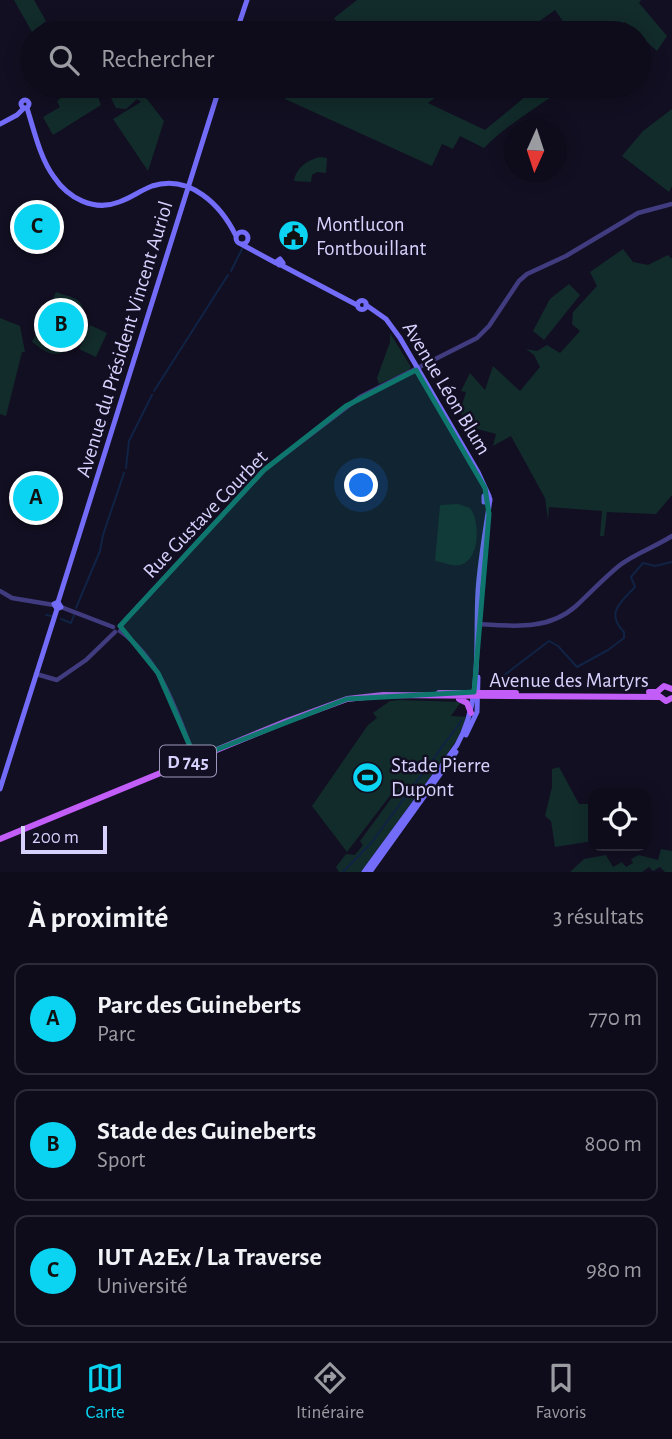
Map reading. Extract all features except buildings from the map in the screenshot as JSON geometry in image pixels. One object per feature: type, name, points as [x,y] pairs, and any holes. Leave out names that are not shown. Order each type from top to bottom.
[{"type":"main road","points":[[240,21],[247,0]]},
{"type":"main road","name":"Avenue du Président Vincent Auriol","points":[[0,789],[216,98]]},
{"type":"main road","points":[[24,107],[52,175],[64,190],[83,201],[99,205],[115,204],[152,186],[172,184],[188,187]]},
{"type":"main road","points":[[17,115],[24,107]]},
{"type":"main road","points":[[0,124],[24,107]]},
{"type":"main road","points":[[10,118],[23,115],[32,122]]},
{"type":"main road","points":[[172,184],[180,187],[186,194]]},
{"type":"main road","name":"Avenue Léon Blum","points":[[188,187],[203,193],[210,200],[236,233],[237,242],[358,303],[363,301],[365,307],[390,328],[478,472],[489,514],[480,571],[477,626],[478,695],[473,712]]},
{"type":"main road","name":"Avenue Léon Blum","points":[[236,233],[246,234],[253,247],[279,262]]},
{"type":"main road","points":[[241,244],[248,239]]},
{"type":"main road","points":[[672,689],[666,686],[659,694],[666,701],[672,698]]},
{"type":"main road","name":"Avenue des Martyrs","points":[[478,695],[659,694]]},
{"type":"main road","points":[[370,872],[460,746],[478,695]]},
{"type":"main road","name":"D 745","points":[[0,839],[195,758],[348,699],[478,695]]},
{"type":"main road","name":"D 745","points":[[399,696],[478,695]]},
{"type":"main road","points":[[451,697],[465,702],[473,712]]},
{"type":"main road","points":[[364,872],[457,745],[473,712]]},
{"type":"street","name":"Rue Gustave Courbet","points":[[36,674],[57,680],[86,660],[264,470],[353,402],[477,338],[527,274],[566,256],[638,213],[672,204]]},
{"type":"street","points":[[477,626],[524,626],[552,620],[569,611],[607,575],[635,555],[672,536]]},
{"type":"street","points":[[0,591],[12,598],[57,606],[117,629],[141,649],[158,673],[195,758]]},
{"type":"highlighted area","points":[[416,370],[485,488],[489,514],[474,692],[347,699],[195,758],[158,673],[120,626],[264,470],[346,406]]},
{"type":"green space","points":[[14,0],[34,0],[46,21],[26,21]]},
{"type":"green space","points":[[357,0],[641,0],[639,3],[667,36],[657,51],[651,46],[651,21],[563,21],[555,10],[540,21],[336,21],[334,18]]},
{"type":"green space","points":[[98,98],[101,105],[53,135],[43,117],[60,107],[57,101]]},
{"type":"green space","points":[[111,98],[145,98],[164,121],[148,171],[113,119],[141,102],[137,99],[126,109],[116,108]]},
{"type":"green space","points":[[285,98],[435,98],[428,103],[485,130],[524,98],[549,98],[519,119],[504,119],[504,130],[484,148],[460,136],[453,149],[442,144],[432,166]]},
{"type":"green space","points":[[672,109],[672,186],[669,192],[622,156],[643,131]]},
{"type":"green space","points":[[320,157],[327,158],[326,173],[317,172],[312,175],[311,182],[294,181],[303,165]]},
{"type":"green space","points":[[623,249],[633,262],[648,265],[668,255],[672,259],[672,495],[656,514],[607,512],[604,536],[600,536],[602,511],[549,507],[548,520],[545,498],[511,436],[493,446],[496,434],[470,427],[460,412],[466,392],[461,391],[470,373],[485,390],[493,366],[520,391],[540,367],[534,355],[526,349],[537,351],[547,345],[560,353],[580,331],[572,324],[573,312],[597,286],[590,272]]},
{"type":"green space","points":[[569,284],[580,295],[544,340],[533,331],[550,299]]},
{"type":"green space","points":[[56,292],[79,301],[83,317],[78,334],[69,348],[53,354],[32,342]]},
{"type":"green space","points":[[0,318],[20,326],[25,352],[22,352],[6,416],[0,414]]},
{"type":"green space","points":[[90,325],[107,333],[96,357],[79,349]]},
{"type":"green space","points":[[390,333],[411,367],[408,371],[379,384],[377,378],[390,342]]},
{"type":"green space","points":[[19,483],[30,486],[32,483],[49,488],[48,492],[59,495],[54,512],[43,509],[41,512],[24,507],[25,503],[14,500]]},
{"type":"green space","points":[[458,504],[470,508],[476,521],[477,538],[473,554],[469,560],[459,565],[435,561],[440,505]]},
{"type":"green space","name":"Stade Pierre Dupont","points":[[390,701],[461,702],[451,716],[468,717],[457,740],[361,872],[339,872],[336,867],[346,854],[355,855],[363,845],[360,841],[404,781],[402,780],[347,852],[312,806],[368,725],[377,718],[373,713]]},
{"type":"green space","points":[[559,767],[579,804],[588,804],[588,842],[555,847],[551,821],[545,816],[552,787],[552,769]]},
{"type":"green space","points":[[661,849],[672,851],[672,872],[665,872],[660,867],[653,871],[649,867],[642,872],[570,872],[584,859],[606,855],[613,867],[622,862],[626,867],[633,863],[631,859],[639,855],[658,860]]},
{"type":"waterway","points":[[231,271],[242,249]]},
{"type":"waterway","points":[[154,391],[228,275]]},
{"type":"waterway","points":[[126,468],[129,441],[152,395]]},
{"type":"waterway","points":[[76,608],[100,551],[124,473]]},
{"type":"waterway","points":[[490,686],[549,641],[558,646],[577,667],[608,650],[624,638],[615,613],[620,603],[635,587],[631,577],[643,563],[655,566],[672,562]]},
{"type":"waterway","points":[[46,615],[51,616]]},
{"type":"waterway","points":[[61,619],[71,623],[74,615]]},
{"type":"waterway","points":[[343,872],[372,842],[462,720]]},
{"type":"place","name":"IUT A2Ex / La Traverse","points":[[37,227]]},
{"type":"place","name":"Montlucon Fontbouillant","points":[[293,236]]},
{"type":"place","name":"Stade des Guineberts","points":[[61,325]]},
{"type":"place","name":"Parc des Guineberts","points":[[36,498]]},
{"type":"place","name":"Stade Pierre Dupont","points":[[368,777]]}]
